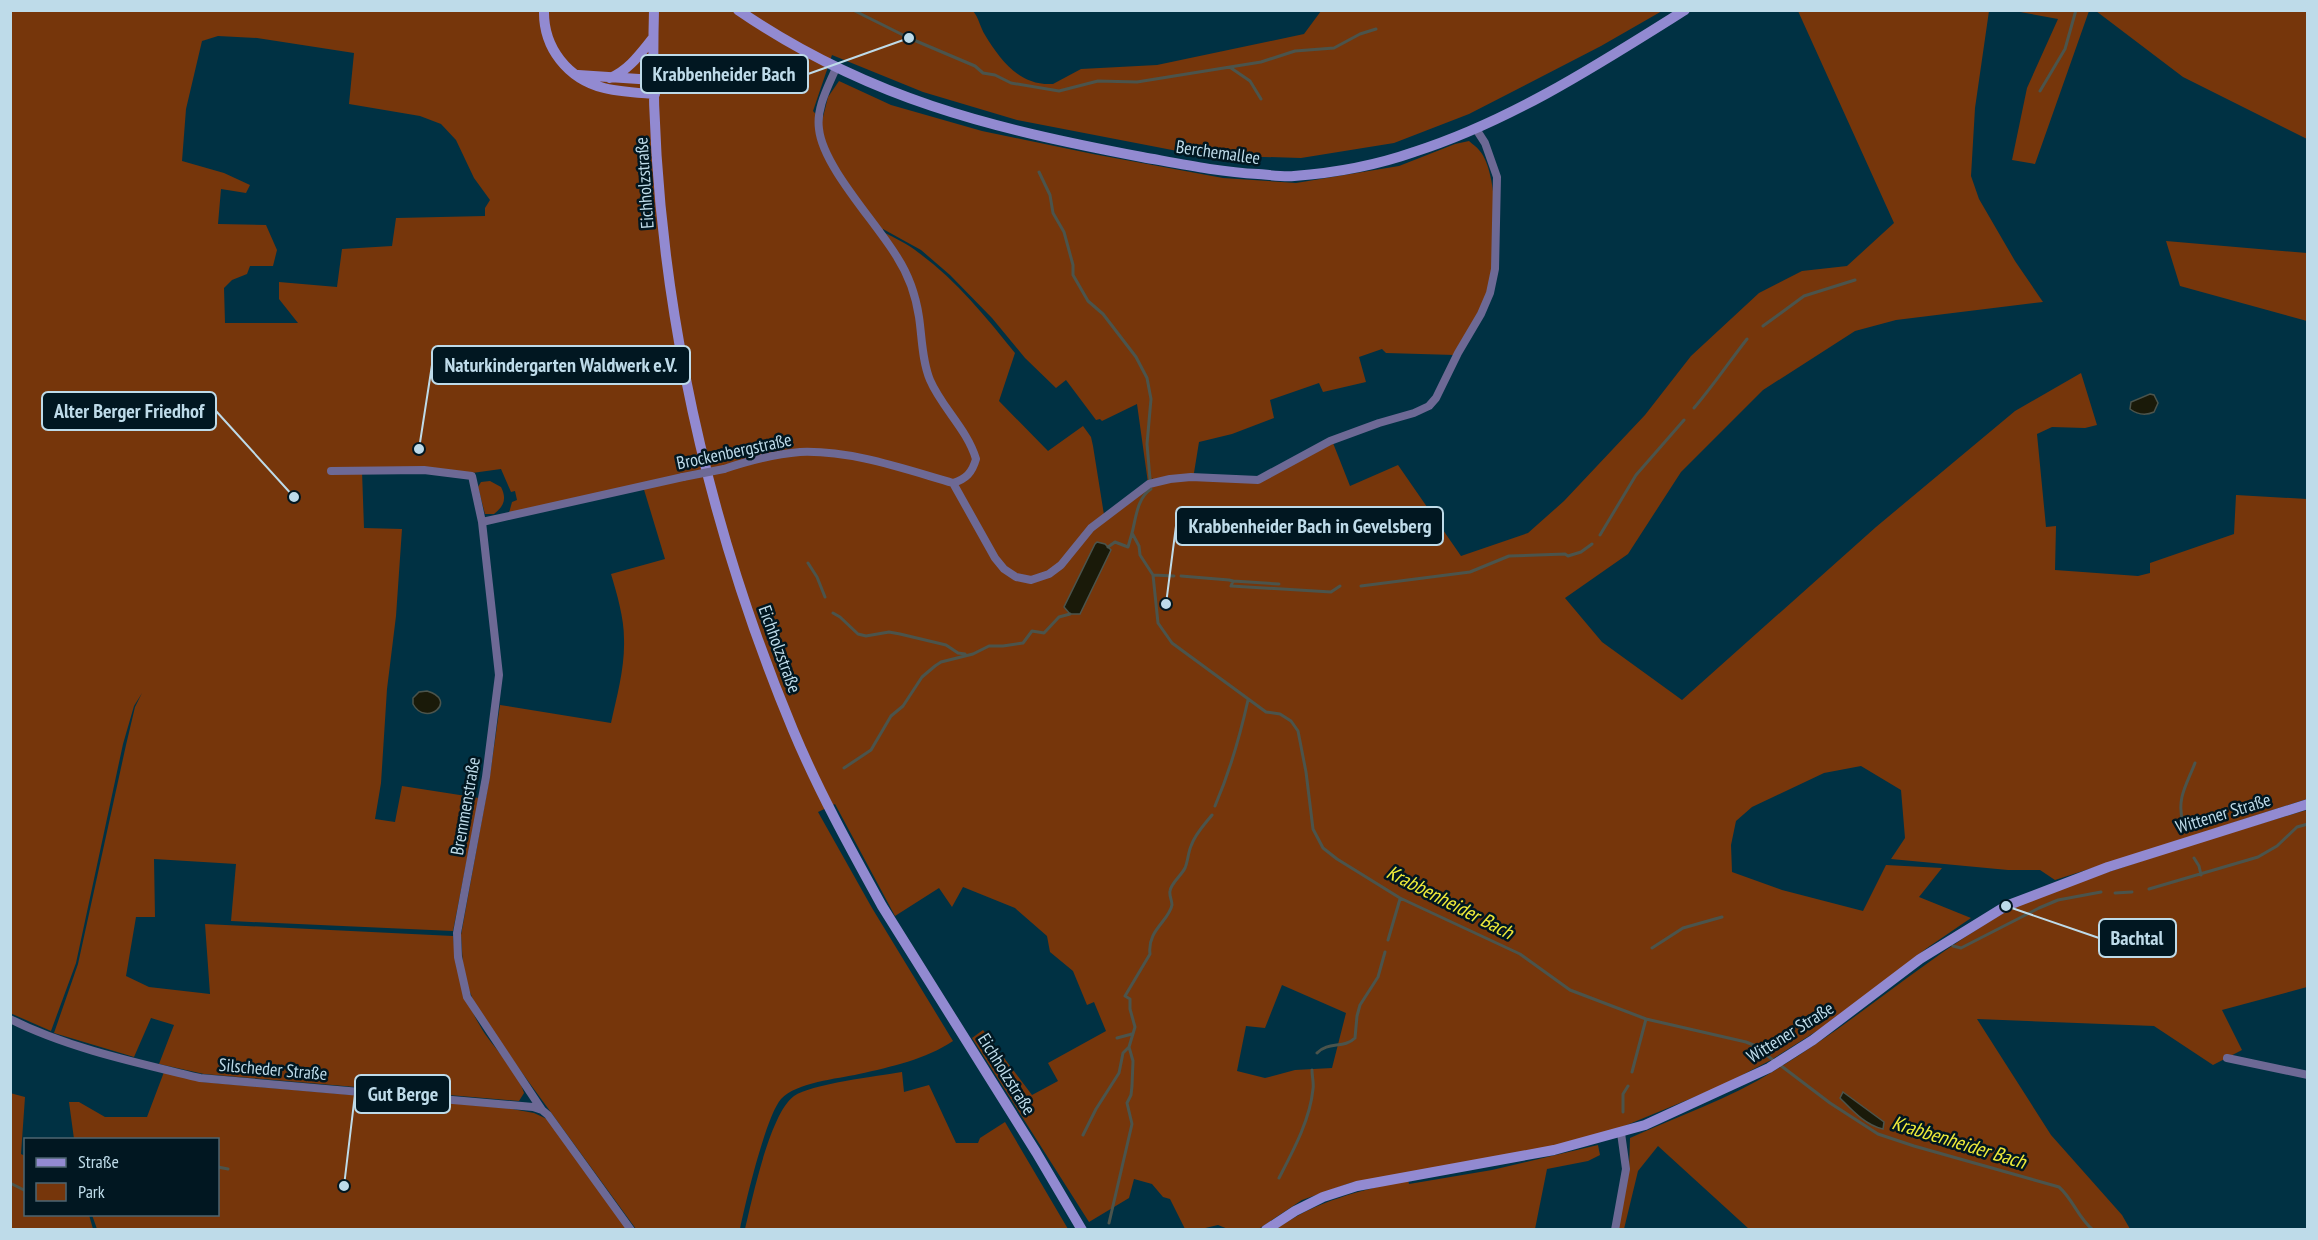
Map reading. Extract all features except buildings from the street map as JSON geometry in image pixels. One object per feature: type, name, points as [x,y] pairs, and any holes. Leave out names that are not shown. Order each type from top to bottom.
[{"type":"main road","points":[[544,10],[547,38],[554,55],[588,83],[604,88],[655,94]]},
{"type":"main road","name":"Eichholzstraße","points":[[654,10],[654,80],[659,183],[672,298],[690,395],[723,527],[755,631],[774,684],[819,786],[882,906],[1082,1230]]},
{"type":"main road","name":"Berchemallee","points":[[738,10],[790,44],[836,68],[899,96],[988,125],[1058,141],[1221,172],[1293,176],[1363,165],[1413,153],[1476,129],[1562,85],[1685,10]]},
{"type":"main road","points":[[610,78],[621,73],[634,61],[653,38]]},
{"type":"main road","points":[[578,75],[654,80]]},
{"type":"main road","name":"Wittener Straße","points":[[1266,1230],[1295,1211],[1323,1197],[1357,1186],[1424,1172],[1523,1157],[1621,1133],[1673,1114],[1769,1068],[1813,1040],[1920,959],[2006,906],[2108,867],[2307,804]]},
{"type":"street","points":[[836,68],[819,112],[822,144],[831,164],[898,257],[906,274],[918,313],[929,378],[942,402],[969,441],[976,459],[970,474],[953,483],[995,558],[1004,569],[1016,577],[1031,580],[1049,574],[1061,566],[1091,528],[1149,484],[1191,477],[1258,480],[1330,441],[1429,406],[1436,398],[1458,353],[1481,314],[1490,293],[1495,269],[1497,177],[1485,143],[1476,129]]},
{"type":"street","name":"Brockenbergstraße","points":[[482,522],[724,469],[752,460],[799,452],[826,453],[874,462],[953,483]]},
{"type":"street","name":"Bremmenstraße","points":[[332,471],[424,470],[472,476],[482,522],[499,675],[486,777],[457,933],[458,957],[467,997],[542,1110],[548,1115],[631,1230]]},
{"type":"street","name":"Silscheder Straße","points":[[10,1018],[68,1042],[200,1078],[533,1107],[542,1110]]},
{"type":"street","points":[[2227,1058],[2307,1075]]},
{"type":"street","points":[[1616,1230],[1626,1169],[1621,1133]]},
{"type":"green space","points":[[10,11],[973,11],[991,45],[1013,70],[1031,81],[1053,84],[1081,69],[1157,65],[1304,34],[1321,11],[1662,11],[1601,46],[1469,114],[1394,143],[1301,158],[1198,155],[1017,120],[923,92],[832,55],[813,111],[822,121],[828,97],[839,81],[891,105],[982,131],[1223,178],[1296,183],[1399,166],[1455,144],[1469,141],[1478,149],[1486,162],[1491,178],[1495,242],[1487,294],[1477,317],[1455,355],[1386,353],[1382,349],[1359,357],[1366,382],[1323,392],[1319,383],[1270,400],[1274,418],[1232,434],[1199,442],[1193,479],[1257,482],[1333,443],[1350,486],[1398,465],[1461,556],[1528,533],[1564,501],[1645,415],[1691,356],[1759,293],[1802,271],[1847,266],[1894,223],[1798,11],[1989,11],[1975,108],[1971,176],[1979,199],[2015,261],[2043,302],[1896,320],[1855,331],[1763,390],[1681,472],[1628,554],[1565,598],[1602,642],[1682,700],[1876,527],[2015,411],[2081,373],[2097,425],[2085,428],[2052,427],[2037,434],[2046,527],[2056,526],[2055,570],[2138,576],[2150,573],[2150,563],[2234,534],[2236,495],[2307,499],[2307,799],[2055,880],[2040,870],[2008,870],[1891,859],[1905,838],[1901,790],[1861,766],[1824,773],[1752,807],[1736,821],[1731,845],[1732,872],[1782,890],[1863,911],[1886,865],[1942,868],[1919,897],[1971,918],[1927,948],[1831,1022],[1771,1060],[1721,1086],[1622,1127],[1556,1146],[1350,1183],[1302,1200],[1257,1230],[1228,1229],[1218,1225],[1201,1229],[1185,1229],[1170,1199],[1163,1197],[1152,1184],[1134,1179],[1129,1198],[1089,1222],[972,1038],[983,1030],[1032,1095],[1058,1081],[1048,1063],[1106,1031],[1094,1002],[1087,1005],[1073,971],[1050,952],[1047,936],[1015,908],[963,887],[952,907],[939,888],[895,916],[835,804],[818,812],[872,908],[953,1041],[908,1062],[807,1085],[788,1093],[781,1099],[775,1108],[763,1141],[740,1229],[636,1229],[496,1037],[474,1002],[463,966],[461,935],[490,775],[500,705],[611,723],[622,671],[624,631],[611,574],[665,559],[642,483],[509,513],[512,502],[517,500],[515,491],[511,492],[501,469],[472,473],[362,471],[364,528],[402,529],[381,783],[375,819],[395,822],[402,786],[479,798],[453,931],[231,921],[236,864],[154,859],[155,917],[136,917],[126,976],[149,987],[210,994],[205,924],[453,936],[459,975],[467,999],[485,1034],[512,1069],[521,1085],[524,1093],[519,1101],[204,1074],[159,1064],[174,1025],[151,1018],[134,1057],[54,1033],[78,964],[126,745],[135,707],[142,693],[134,706],[123,744],[76,963],[51,1031],[10,1013]],"holes":[[[218,36],[257,38],[354,53],[349,104],[420,116],[441,124],[456,140],[474,178],[490,200],[485,208],[485,216],[396,218],[392,246],[342,249],[337,287],[279,282],[279,299],[298,323],[225,323],[224,288],[232,280],[247,274],[250,266],[273,266],[277,250],[266,225],[218,224],[221,189],[246,193],[250,185],[224,173],[182,161],[186,109],[202,41]],[[883,229],[921,250],[950,275],[992,318],[1025,358],[1056,388],[1066,380],[1096,420],[1102,421],[1137,404],[1148,483],[1153,478],[1152,486],[1105,521],[1091,437],[1083,426],[1048,451],[999,401],[1015,353],[946,275],[915,250],[883,232]],[[1282,985],[1346,1013],[1332,1068],[1295,1070],[1265,1078],[1237,1071],[1246,1026],[1265,1028]]]},
{"type":"green space","points":[[2015,11],[2089,11],[2035,164],[2012,160],[2027,88],[2058,19]]},
{"type":"green space","points":[[2096,11],[2307,11],[2307,139],[2183,77]]},
{"type":"green space","points":[[2166,241],[2307,253],[2307,321],[2180,286]]},
{"type":"green space","points":[[490,481],[501,487],[504,499],[494,514],[485,514],[478,487],[481,482]]},
{"type":"green space","points":[[2307,810],[2307,987],[2222,1010],[2242,1050],[2213,1065],[2154,1026],[1977,1019],[2051,1135],[2122,1215],[2130,1229],[1749,1229],[1658,1146],[1638,1171],[1624,1229],[1618,1230],[1629,1171],[1630,1138],[1721,1099],[1774,1071],[1832,1033],[1973,932],[2016,907],[2076,883]]},
{"type":"green space","points":[[164,1072],[202,1082],[506,1108],[534,1113],[547,1119],[627,1229],[97,1229],[92,1216],[219,1216],[219,1138],[74,1138],[69,1102],[79,1102],[105,1117],[147,1117]]},
{"type":"green space","points":[[902,1072],[904,1092],[929,1085],[956,1143],[978,1143],[980,1138],[1005,1122],[1068,1229],[745,1229],[770,1138],[785,1105],[794,1096],[829,1084]]},
{"type":"green space","points":[[10,1093],[25,1097],[21,1154],[24,1156],[24,1216],[89,1216],[93,1229],[11,1229]]},
{"type":"green space","points":[[1598,1145],[1600,1155],[1588,1161],[1547,1169],[1535,1229],[1275,1230],[1306,1211],[1373,1188],[1408,1180],[1409,1184],[1492,1170]]},
{"type":"shaded area","points":[[2150,394],[2154,395],[2158,403],[2154,412],[2142,414],[2130,409],[2131,402]]},
{"type":"shaded area","points":[[1097,542],[1105,544],[1111,550],[1080,614],[1070,614],[1064,607]]},
{"type":"shaded area","points":[[427,691],[436,695],[440,700],[437,710],[432,713],[419,711],[413,704],[413,698],[419,692]]},
{"type":"shaded area","points":[[1843,1092],[1884,1122],[1883,1129],[1870,1124],[1854,1112],[1840,1098]]},
{"type":"waterway","points":[[853,10],[909,38],[975,66],[983,73],[995,75],[1011,83],[1059,91],[1098,81],[1137,82],[1261,62],[1295,51],[1334,48],[1360,34],[1376,29]]},
{"type":"waterway","points":[[2040,91],[2065,49],[2076,10]]},
{"type":"waterway","points":[[1231,68],[1250,81],[1261,99]]},
{"type":"waterway","name":"Krabbenheider Bach","points":[[1039,172],[1050,195],[1053,213],[1064,232],[1073,265],[1073,275],[1088,301],[1103,314],[1136,357],[1147,378],[1151,399],[1147,444],[1150,479]]},
{"type":"waterway","points":[[1763,326],[1804,296],[1855,280]]},
{"type":"waterway","points":[[1694,408],[1747,339]]},
{"type":"waterway","points":[[1600,535],[1636,475],[1684,420]]},
{"type":"waterway","name":"Krabbenheider Bach","points":[[1151,489],[1140,503],[1132,533],[1139,546],[1140,555],[1153,575],[1158,623],[1172,643],[1266,712],[1280,714],[1291,721],[1298,731],[1313,829],[1323,848],[1400,898],[1520,954],[1570,990],[1646,1019],[1746,1042],[1756,1046],[1774,1061]]},
{"type":"waterway","points":[[1108,547],[1115,542],[1128,547],[1132,533]]},
{"type":"waterway","points":[[1361,586],[1470,572],[1509,556],[1565,554],[1568,556],[1581,552],[1592,544]]},
{"type":"waterway","points":[[808,563],[825,597]]},
{"type":"waterway","points":[[1153,575],[1174,576]]},
{"type":"waterway","points":[[1181,576],[1229,580],[1233,581],[1231,586],[1331,592],[1340,586]]},
{"type":"waterway","points":[[1233,581],[1279,584]]},
{"type":"waterway","points":[[833,613],[858,634],[866,636],[889,632],[900,634],[946,645],[958,653],[965,654]]},
{"type":"waterway","points":[[844,768],[871,750],[891,716],[903,706],[922,677],[935,666],[941,662],[973,654],[989,646],[1023,643],[1032,631],[1044,633],[1059,617],[1070,614]]},
{"type":"waterway","points":[[1215,806],[1234,753],[1248,700]]},
{"type":"waterway","points":[[2183,822],[2182,799],[2195,763]]},
{"type":"waterway","points":[[1109,1223],[1132,1124],[1127,1103],[1131,1095],[1133,1061],[1129,1047],[1135,1027],[1130,999],[1125,996],[1150,954],[1155,932],[1170,911],[1171,888],[1185,868],[1193,842],[1212,815]]},
{"type":"waterway","points":[[2149,889],[2258,857],[2277,846],[2297,827],[2308,824]]},
{"type":"waterway","points":[[2194,858],[2201,875]]},
{"type":"waterway","points":[[1953,946],[1961,948],[2058,900],[2101,892]]},
{"type":"waterway","points":[[2115,893],[2132,892]]},
{"type":"waterway","points":[[1388,940],[1400,899]]},
{"type":"waterway","points":[[1652,948],[1683,928],[1722,917]]},
{"type":"waterway","points":[[1317,1053],[1326,1047],[1346,1043],[1355,1038],[1360,1005],[1378,977],[1385,952]]},
{"type":"waterway","points":[[1632,1072],[1646,1019]]},
{"type":"waterway","points":[[1117,1038],[1132,1034]]},
{"type":"waterway","points":[[1083,1135],[1096,1109],[1119,1073],[1123,1053],[1129,1047]]},
{"type":"waterway","name":"Krabbenheider Bach","points":[[1780,1065],[1830,1103],[1878,1134],[2059,1187],[2093,1230]]},
{"type":"waterway","points":[[1279,1178],[1300,1135],[1308,1112],[1313,1087],[1312,1070]]},
{"type":"waterway","points":[[1623,1112],[1623,1094],[1628,1086]]},
{"type":"waterway","points":[[219,1167],[228,1169]]},
{"type":"waterway","points":[[10,1183],[24,1190]]},
{"type":"place","name":"Krabbenheider Bach","points":[[909,38]]},
{"type":"place","name":"Naturkindergarten Waldwerk e.V.","points":[[419,449]]},
{"type":"place","name":"Alter Berger Friedhof","points":[[294,497]]},
{"type":"place","name":"Krabbenheider Bach in Gevelsberg","points":[[1166,604]]},
{"type":"place","name":"Bachtal","points":[[2006,906]]},
{"type":"place","name":"Gut Berge","points":[[344,1186]]}]
